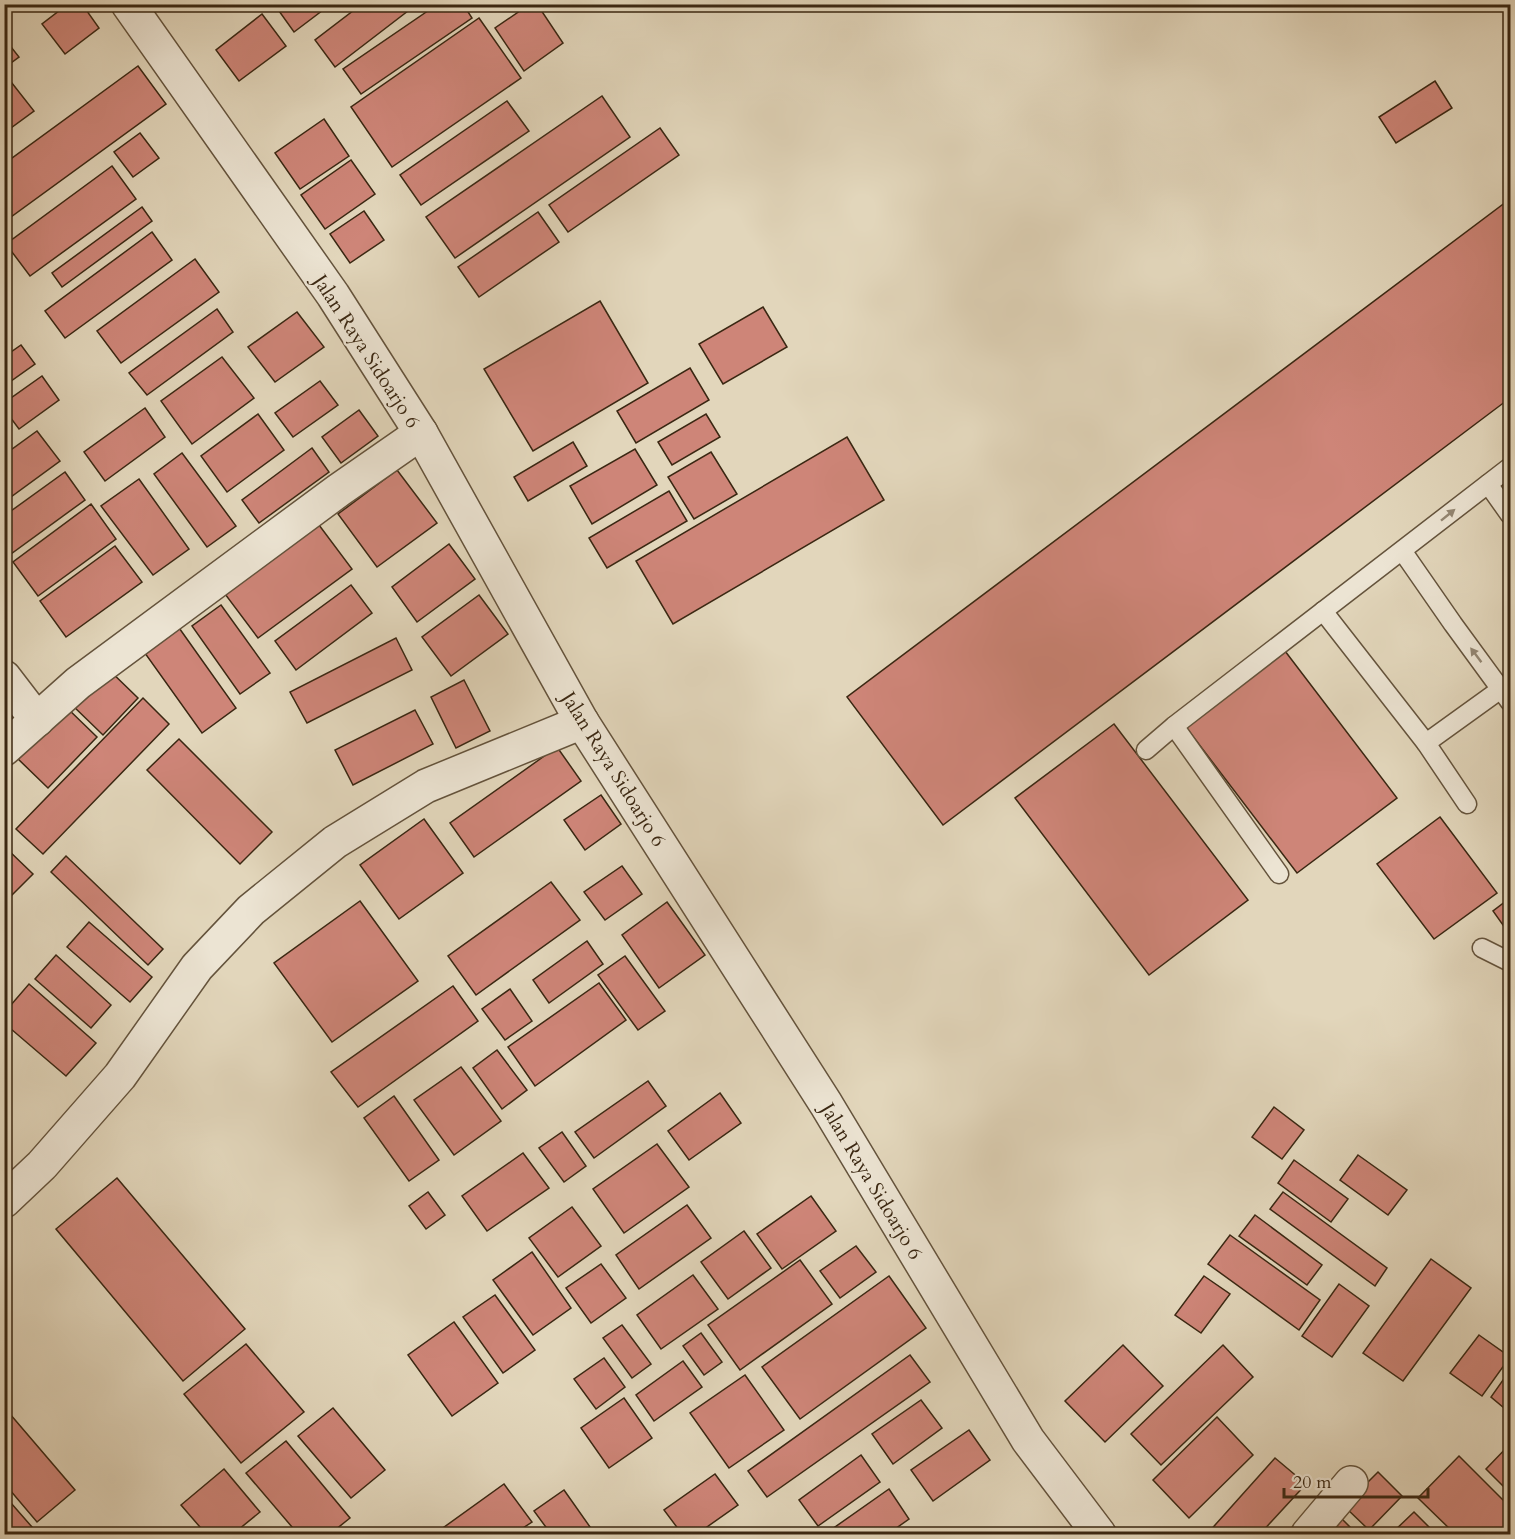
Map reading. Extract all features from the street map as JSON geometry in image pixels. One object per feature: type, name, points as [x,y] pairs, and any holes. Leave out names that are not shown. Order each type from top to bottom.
[{"type":"street","name":"Jalan Raya Sidoarjo 6","points":[[128,4],[333,295],[421,433],[582,722],[826,1104],[1028,1440],[1099,1534]]},
{"type":"street","points":[[4,749],[78,683],[339,490],[421,433]]},
{"type":"street","points":[[4,677],[37,720]]},
{"type":"street","points":[[4,1201],[42,1165],[120,1076],[197,967],[251,910],[335,842],[426,786],[582,722]]},
{"type":"street","points":[[1308,1534],[1351,1483]]},
{"type":"lane","points":[[1146,750],[1510,467]]},
{"type":"lane","points":[[1488,484],[1510,515]]},
{"type":"lane","points":[[1403,552],[1506,696],[1425,743]]},
{"type":"lane","points":[[1323,611],[1425,743],[1467,804]]},
{"type":"lane","points":[[1174,726],[1279,874]]},
{"type":"lane","points":[[1482,948],[1510,962]]},
{"type":"building","points":[[68,4],[82,4],[99,28],[65,54],[42,24]]},
{"type":"building","points":[[274,4],[331,4],[294,32]]},
{"type":"building","points":[[362,4],[417,4],[335,67],[315,40]]},
{"type":"building","points":[[438,4],[463,4],[472,18],[361,94],[343,69]]},
{"type":"building","points":[[530,4],[537,4],[563,43],[524,71],[495,28]]},
{"type":"building","points":[[262,14],[286,46],[239,81],[216,50]]},
{"type":"building","points":[[479,18],[521,78],[392,167],[351,107]]},
{"type":"building","points":[[4,38],[19,57],[4,68]]},
{"type":"building","points":[[138,66],[166,104],[4,222],[4,164]]},
{"type":"building","points":[[8,78],[34,111],[4,133],[4,81]]},
{"type":"building","points":[[1435,81],[1452,108],[1396,143],[1379,117]]},
{"type":"building","points":[[602,96],[630,137],[455,258],[426,217]]},
{"type":"building","points":[[507,101],[529,131],[421,205],[400,175]]},
{"type":"building","points":[[324,119],[349,156],[300,189],[275,153]]},
{"type":"building","points":[[660,128],[679,155],[568,232],[549,205]]},
{"type":"building","points":[[140,133],[159,158],[133,177],[114,152]]},
{"type":"building","points":[[351,160],[375,194],[325,229],[301,195]]},
{"type":"building","points":[[112,166],[136,199],[30,276],[6,244]]},
{"type":"building","points":[[1510,199],[1510,398],[943,825],[847,697]]},
{"type":"building","points":[[142,207],[152,221],[62,287],[52,273]]},
{"type":"building","points":[[364,211],[384,240],[350,263],[330,234]]},
{"type":"building","points":[[538,212],[559,242],[479,297],[458,267]]},
{"type":"building","points":[[152,232],[172,260],[65,338],[45,311]]},
{"type":"building","points":[[195,259],[219,292],[121,363],[97,331]]},
{"type":"building","points":[[600,301],[648,383],[533,451],[484,369]]},
{"type":"building","points":[[763,307],[787,347],[723,384],[699,344]]},
{"type":"building","points":[[217,309],[233,332],[147,395],[129,373]]},
{"type":"building","points":[[297,312],[324,347],[275,382],[248,347]]},
{"type":"building","points":[[21,345],[35,364],[4,386],[4,357]]},
{"type":"building","points":[[222,357],[254,398],[192,444],[161,401]]},
{"type":"building","points":[[690,368],[709,400],[636,443],[617,411]]},
{"type":"building","points":[[42,376],[59,400],[19,429],[4,409],[4,403]]},
{"type":"building","points":[[320,381],[338,405],[293,437],[275,413]]},
{"type":"building","points":[[145,408],[165,437],[105,481],[84,452]]},
{"type":"building","points":[[359,410],[378,436],[341,463],[322,437]]},
{"type":"building","points":[[258,414],[284,450],[227,492],[201,456]]},
{"type":"building","points":[[706,414],[720,437],[672,465],[658,442]]},
{"type":"building","points":[[37,431],[60,461],[4,502],[4,455]]},
{"type":"building","points":[[847,437],[884,500],[673,624],[636,561]]},
{"type":"building","points":[[573,442],[587,466],[528,501],[514,477]]},
{"type":"building","points":[[312,448],[329,472],[259,523],[242,500]]},
{"type":"building","points":[[635,449],[657,485],[592,524],[570,486]]},
{"type":"building","points":[[711,452],[737,494],[694,519],[668,477]]},
{"type":"building","points":[[182,453],[236,526],[207,547],[154,474]]},
{"type":"building","points":[[397,470],[437,523],[377,567],[338,514]]},
{"type":"building","points":[[65,472],[85,500],[4,559],[4,516]]},
{"type":"building","points":[[139,479],[189,549],[153,575],[101,506]]},
{"type":"building","points":[[669,491],[687,521],[607,568],[589,538]]},
{"type":"building","points":[[91,504],[116,539],[38,596],[13,562]]},
{"type":"building","points":[[316,521],[352,569],[258,638],[222,590]]},
{"type":"building","points":[[449,544],[475,579],[417,622],[392,587]]},
{"type":"building","points":[[115,546],[142,582],[66,637],[40,601]]},
{"type":"building","points":[[351,585],[372,613],[296,670],[275,641]]},
{"type":"building","points":[[479,595],[508,634],[451,676],[422,637]]},
{"type":"building","points":[[221,605],[270,673],[240,694],[192,626]]},
{"type":"building","points":[[177,625],[236,708],[202,733],[142,649]]},
{"type":"building","points":[[396,638],[412,670],[307,723],[290,692]]},
{"type":"building","points":[[1285,651],[1397,798],[1297,873],[1185,726]]},
{"type":"building","points":[[105,666],[138,698],[103,735],[69,702]]},
{"type":"building","points":[[464,680],[490,731],[456,748],[431,697]]},
{"type":"building","points":[[143,698],[169,724],[43,854],[16,829]]},
{"type":"building","points":[[65,706],[97,737],[48,788],[16,757]]},
{"type":"building","points":[[415,710],[433,744],[353,785],[335,750]]},
{"type":"building","points":[[1114,724],[1248,900],[1149,975],[1015,798]]},
{"type":"building","points":[[179,739],[272,832],[240,864],[147,770]]},
{"type":"building","points":[[557,747],[581,781],[474,857],[450,823]]},
{"type":"building","points":[[601,795],[621,824],[585,850],[564,820]]},
{"type":"building","points":[[1440,817],[1497,893],[1434,939],[1377,864]]},
{"type":"building","points":[[424,819],[463,873],[399,919],[360,865]]},
{"type":"building","points":[[6,848],[33,874],[4,903],[4,849]]},
{"type":"building","points":[[66,856],[163,949],[148,965],[51,872]]},
{"type":"building","points":[[622,866],[642,894],[605,920],[584,892]]},
{"type":"building","points":[[551,882],[580,920],[476,995],[448,956]]},
{"type":"building","points":[[1510,898],[1510,935],[1493,911]]},
{"type":"building","points":[[360,901],[418,981],[332,1042],[274,963]]},
{"type":"building","points":[[667,902],[705,955],[659,988],[622,935]]},
{"type":"building","points":[[89,922],[152,977],[130,1002],[67,947]]},
{"type":"building","points":[[587,941],[603,964],[549,1003],[533,980]]},
{"type":"building","points":[[56,955],[111,1005],[91,1028],[35,979]]},
{"type":"building","points":[[625,956],[665,1011],[638,1030],[598,975]]},
{"type":"building","points":[[599,983],[626,1020],[535,1086],[508,1047]]},
{"type":"building","points":[[29,984],[96,1043],[66,1076],[4,1023],[4,1013]]},
{"type":"building","points":[[453,986],[478,1021],[358,1107],[331,1072]]},
{"type":"building","points":[[510,989],[532,1021],[505,1040],[482,1009]]},
{"type":"building","points":[[497,1050],[527,1090],[502,1109],[473,1068]]},
{"type":"building","points":[[461,1067],[501,1121],[454,1155],[414,1100]]},
{"type":"building","points":[[648,1081],[666,1106],[594,1158],[575,1132]]},
{"type":"building","points":[[720,1093],[741,1123],[689,1160],[668,1131]]},
{"type":"building","points":[[394,1096],[439,1160],[409,1181],[364,1118]]},
{"type":"building","points":[[1274,1107],[1304,1130],[1282,1159],[1252,1137]]},
{"type":"building","points":[[562,1132],[586,1166],[564,1182],[539,1148]]},
{"type":"building","points":[[657,1144],[689,1187],[624,1233],[593,1189]]},
{"type":"building","points":[[523,1153],[549,1188],[487,1231],[462,1196]]},
{"type":"building","points":[[1358,1155],[1407,1190],[1388,1215],[1340,1180]]},
{"type":"building","points":[[1294,1160],[1348,1199],[1331,1222],[1278,1183]]},
{"type":"building","points":[[117,1178],[245,1329],[183,1381],[56,1229]]},
{"type":"building","points":[[428,1192],[445,1215],[426,1229],[409,1206]]},
{"type":"building","points":[[1283,1192],[1387,1268],[1375,1286],[1270,1209]]},
{"type":"building","points":[[811,1196],[836,1231],[782,1269],[757,1234]]},
{"type":"building","points":[[687,1205],[711,1238],[639,1289],[616,1255]]},
{"type":"building","points":[[572,1207],[601,1246],[558,1277],[529,1238]]},
{"type":"building","points":[[1255,1215],[1322,1265],[1307,1285],[1239,1236]]},
{"type":"building","points":[[744,1231],[771,1268],[728,1299],[701,1262]]},
{"type":"building","points":[[1230,1235],[1320,1300],[1299,1330],[1208,1264]]},
{"type":"building","points":[[856,1246],[876,1272],[840,1298],[820,1271]]},
{"type":"building","points":[[532,1252],[571,1308],[533,1335],[493,1280]]},
{"type":"building","points":[[1431,1259],[1471,1288],[1403,1381],[1363,1353]]},
{"type":"building","points":[[800,1260],[832,1304],[740,1370],[708,1325]]},
{"type":"building","points":[[601,1264],[626,1298],[591,1323],[566,1288]]},
{"type":"building","points":[[693,1275],[718,1309],[661,1349],[637,1315]]},
{"type":"building","points":[[889,1276],[926,1328],[800,1419],[762,1367]]},
{"type":"building","points":[[1204,1276],[1230,1294],[1201,1333],[1175,1315]]},
{"type":"building","points":[[1339,1284],[1369,1306],[1332,1357],[1302,1336]]},
{"type":"building","points":[[495,1295],[535,1350],[503,1373],[463,1317]]},
{"type":"building","points":[[454,1322],[498,1383],[452,1416],[408,1355]]},
{"type":"building","points":[[622,1325],[651,1364],[632,1378],[603,1338]]},
{"type":"building","points":[[701,1333],[722,1362],[704,1375],[683,1346]]},
{"type":"building","points":[[1479,1335],[1510,1357],[1482,1396],[1450,1373]]},
{"type":"building","points":[[246,1344],[304,1412],[241,1463],[184,1394]]},
{"type":"building","points":[[1123,1345],[1163,1386],[1105,1442],[1065,1401]]},
{"type":"building","points":[[1223,1345],[1253,1377],[1161,1465],[1131,1434]]},
{"type":"building","points":[[910,1355],[930,1382],[767,1497],[748,1471]]},
{"type":"building","points":[[604,1358],[625,1387],[596,1409],[574,1379]]},
{"type":"building","points":[[683,1361],[702,1387],[654,1421],[636,1395]]},
{"type":"building","points":[[1510,1370],[1510,1413],[1491,1397]]},
{"type":"building","points":[[745,1375],[784,1430],[729,1468],[690,1413]]},
{"type":"building","points":[[624,1398],[652,1438],[609,1468],[581,1428]]},
{"type":"building","points":[[921,1400],[942,1428],[893,1464],[872,1434]]},
{"type":"building","points":[[4,1407],[75,1490],[37,1522],[4,1483]]},
{"type":"building","points":[[333,1408],[385,1470],[351,1498],[298,1436]]},
{"type":"building","points":[[1217,1417],[1253,1455],[1189,1518],[1153,1480]]},
{"type":"building","points":[[969,1430],[990,1460],[933,1501],[911,1470]]},
{"type":"building","points":[[286,1441],[350,1518],[330,1534],[298,1534],[246,1473]]},
{"type":"building","points":[[1510,1444],[1510,1493],[1486,1469]]},
{"type":"building","points":[[861,1455],[880,1482],[818,1526],[799,1500]]},
{"type":"building","points":[[1459,1456],[1510,1507],[1510,1523],[1499,1534],[1455,1534],[1418,1498]]},
{"type":"building","points":[[1275,1458],[1306,1484],[1260,1534],[1207,1534]]},
{"type":"building","points":[[224,1469],[260,1512],[233,1534],[206,1534],[181,1505]]},
{"type":"building","points":[[1378,1472],[1402,1496],[1369,1530],[1344,1506]]},
{"type":"building","points":[[715,1474],[738,1505],[697,1534],[682,1534],[664,1510]]},
{"type":"building","points":[[504,1484],[532,1522],[514,1534],[442,1534],[440,1530]]},
{"type":"building","points":[[889,1489],[909,1519],[888,1534],[825,1534]]},
{"type":"building","points":[[564,1490],[595,1534],[551,1534],[534,1511]]},
{"type":"building","points":[[4,1495],[32,1527],[23,1534],[4,1534]]},
{"type":"building","points":[[1414,1512],[1436,1534],[1391,1534]]},
{"type":"building","points":[[1342,1519],[1357,1534],[1327,1534]]}]
